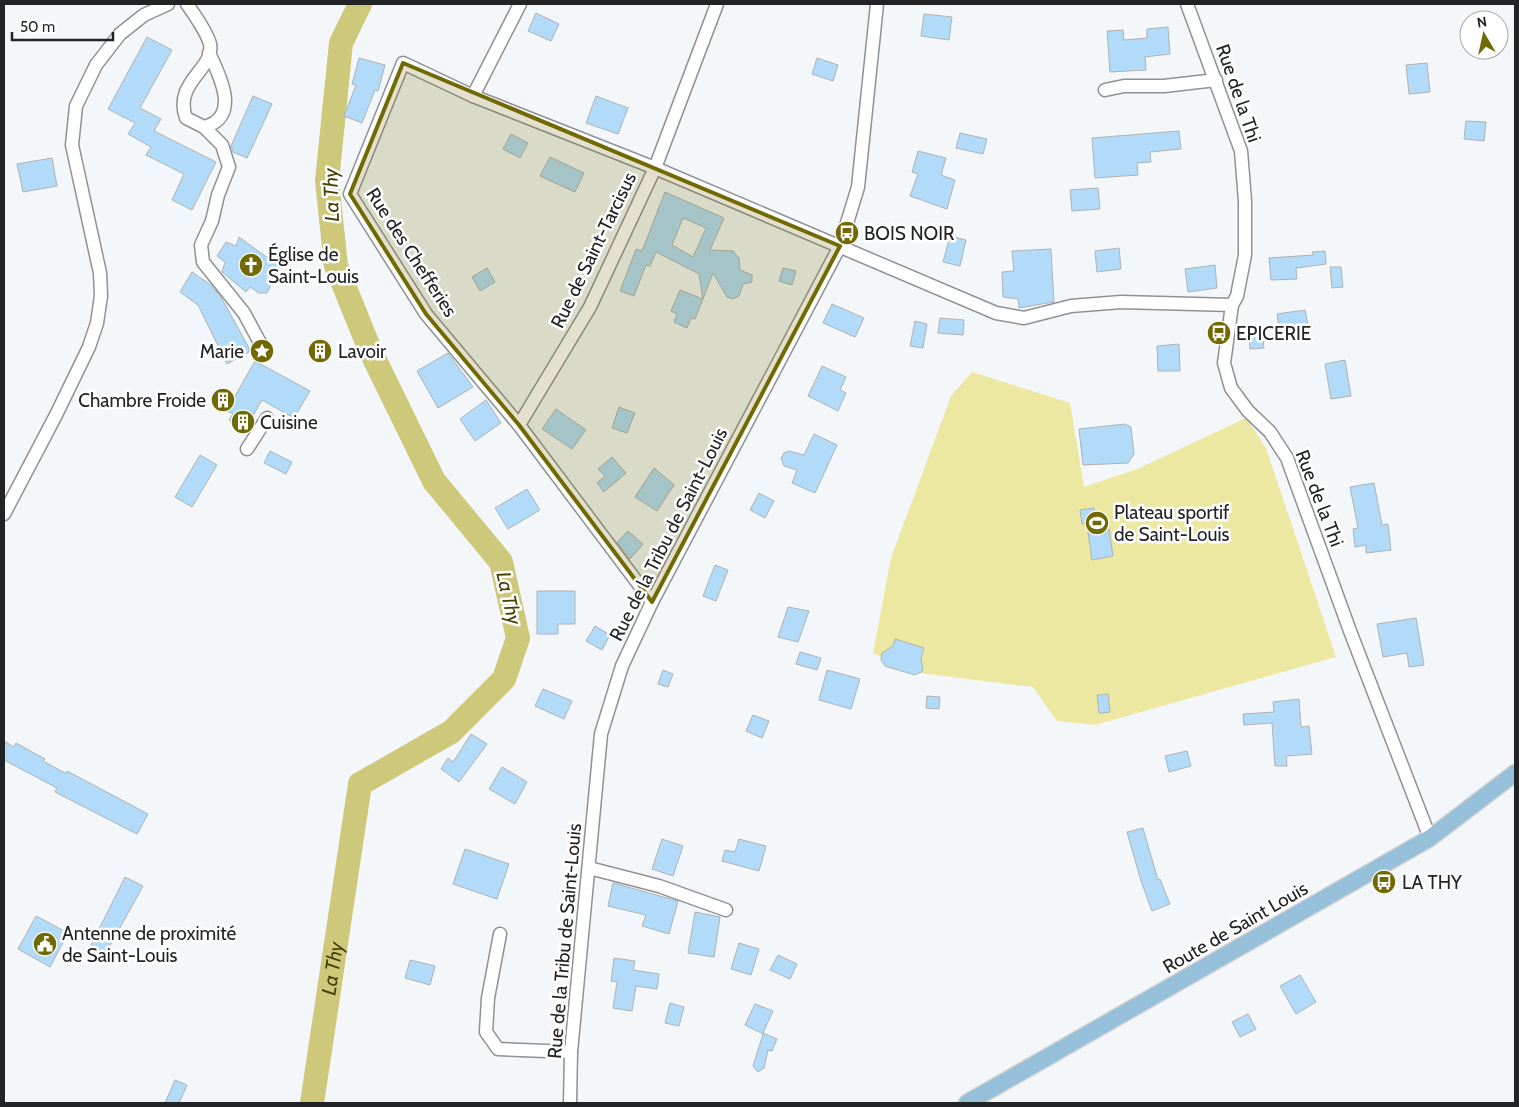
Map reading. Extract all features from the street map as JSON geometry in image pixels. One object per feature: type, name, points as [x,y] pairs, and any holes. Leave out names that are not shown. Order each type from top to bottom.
[{"type":"main road","name":"Route de Saint Louis","points":[[967,1103],[1430,838],[1515,773]]},
{"type":"street","points":[[4,514],[56,415],[89,347],[97,323],[101,296],[100,273],[72,145],[76,106],[96,65],[120,34],[144,15],[168,4]]},
{"type":"street","points":[[187,4],[201,25],[210,45],[210,53],[225,90],[224,110],[215,124],[204,127]]},
{"type":"street","points":[[473,96],[520,4]]},
{"type":"street","name":"Rue de Saint-Tarcisus","points":[[518,425],[590,307],[655,168],[717,4]]},
{"type":"street","name":"Rue de la Tribu de Saint-Louis","points":[[570,1103],[571,1052],[601,734],[622,666],[652,602],[840,246],[858,187],[877,4]]},
{"type":"street","name":"Rue de la Thi","points":[[1187,4],[1216,80],[1240,151],[1245,201],[1245,255],[1237,296],[1232,305],[1224,363],[1231,388],[1248,411],[1270,432],[1287,458],[1347,622],[1430,838]]},
{"type":"street","points":[[210,53],[183,94],[182,106],[186,118],[204,127],[222,145],[229,167],[202,246],[203,262],[244,313],[265,352]]},
{"type":"street","name":"Rue des Chefferies","points":[[652,602],[518,425],[426,314],[350,194],[403,64],[473,96],[655,168],[996,313],[1024,318],[1070,306],[1121,302],[1232,305]]},
{"type":"street","points":[[1105,90],[1124,86],[1164,86],[1216,80]]},
{"type":"street","points":[[247,449],[268,418]]},
{"type":"street","points":[[589,868],[659,886],[726,910]]},
{"type":"street","points":[[500,934],[488,998],[486,1032],[498,1049],[571,1052]]},
{"type":"highlighted area","points":[[403,63],[840,246],[652,602],[519,425],[426,314],[350,194]]},
{"type":"shaded area","name":"Plateau sportif de Saint-Louis","points":[[972,372],[1070,403],[1084,487],[1137,469],[1246,418],[1266,448],[1336,657],[1095,725],[1057,721],[1033,687],[912,672],[873,653],[891,558],[951,396]]},
{"type":"building","points":[[536,13],[559,24],[551,41],[528,31]]},
{"type":"building","points":[[924,14],[952,17],[949,40],[921,36]]},
{"type":"building","points":[[1168,27],[1170,54],[1145,57],[1146,70],[1110,72],[1107,31],[1123,30],[1124,40],[1147,38],[1147,29]]},
{"type":"building","points":[[147,37],[172,50],[140,108],[161,119],[154,131],[216,162],[192,210],[172,200],[184,174],[146,155],[151,147],[128,134],[135,123],[108,109]]},
{"type":"building","points":[[359,58],[385,65],[378,91],[375,90],[362,123],[344,116],[356,85],[352,84]]},
{"type":"building","points":[[817,58],[838,65],[833,81],[812,74]]},
{"type":"building","points":[[1427,63],[1430,92],[1409,94],[1406,65]]},
{"type":"building","points":[[253,96],[272,104],[247,158],[233,152],[231,146]]},
{"type":"building","points":[[596,96],[628,108],[618,134],[586,123]]},
{"type":"building","points":[[1466,121],[1486,122],[1484,141],[1464,139]]},
{"type":"building","points":[[1179,131],[1181,149],[1150,152],[1151,162],[1137,163],[1138,175],[1095,178],[1092,138]]},
{"type":"building","points":[[960,133],[987,139],[983,154],[956,148]]},
{"type":"building","points":[[511,134],[528,143],[520,158],[503,149]]},
{"type":"building","points":[[918,151],[946,158],[941,175],[955,180],[947,209],[910,196],[918,174],[912,172]]},
{"type":"building","points":[[550,157],[584,173],[575,192],[540,176]]},
{"type":"building","points":[[52,158],[57,186],[23,192],[17,164]]},
{"type":"building","points":[[1098,188],[1100,209],[1072,211],[1070,190]]},
{"type":"building","points":[[665,192],[724,218],[710,250],[733,251],[739,258],[740,270],[752,275],[752,282],[743,284],[739,296],[733,299],[727,297],[713,273],[703,299],[699,274],[656,252],[650,266],[646,265],[634,296],[620,291],[636,249],[642,251]],"holes":[[[683,218],[706,228],[693,257],[672,245]]]},
{"type":"building","points":[[950,236],[966,240],[960,266],[943,262]]},
{"type":"building","name":"Église de Saint-Louis","points":[[239,237],[280,267],[267,293],[259,293],[250,287],[246,292],[222,272],[225,262],[217,256],[226,242],[236,246]]},
{"type":"building","points":[[1119,248],[1121,269],[1097,272],[1095,251]]},
{"type":"building","points":[[1051,249],[1054,302],[1019,308],[1018,299],[1003,297],[1002,272],[1014,271],[1012,251]]},
{"type":"building","points":[[1325,251],[1326,264],[1296,268],[1297,279],[1271,280],[1269,258],[1313,255],[1312,252]]},
{"type":"building","points":[[1215,265],[1217,288],[1188,292],[1185,269]]},
{"type":"building","points":[[1330,267],[1341,267],[1343,287],[1332,288]]},
{"type":"building","points":[[487,268],[495,282],[480,291],[472,277]]},
{"type":"building","points":[[783,268],[796,271],[792,285],[779,281]]},
{"type":"building","points":[[192,272],[211,285],[221,297],[249,348],[249,352],[227,364],[198,305],[180,292]]},
{"type":"building","points":[[680,290],[703,299],[695,319],[691,318],[687,328],[674,322],[677,314],[671,311]]},
{"type":"building","points":[[832,304],[864,318],[855,337],[823,323]]},
{"type":"building","points":[[1305,310],[1309,330],[1280,334],[1277,314]]},
{"type":"building","points":[[940,318],[964,320],[963,335],[938,333]]},
{"type":"building","points":[[915,321],[927,324],[923,348],[910,346]]},
{"type":"building","points":[[1262,332],[1264,348],[1250,349],[1249,333]]},
{"type":"building","points":[[1179,344],[1180,371],[1158,371],[1157,346]]},
{"type":"building","points":[[448,353],[473,387],[438,408],[417,371]]},
{"type":"building","points":[[1345,360],[1351,396],[1331,399],[1325,364]]},
{"type":"building","points":[[255,361],[310,391],[294,418],[262,400],[251,419],[255,421],[248,432],[229,420],[233,414],[214,404],[222,390],[234,398]]},
{"type":"building","points":[[822,366],[846,377],[840,390],[846,393],[838,411],[808,396]]},
{"type":"building","points":[[486,400],[501,423],[475,441],[460,419]]},
{"type":"building","points":[[619,407],[635,413],[627,433],[612,428]]},
{"type":"building","points":[[556,409],[586,430],[572,449],[542,429]]},
{"type":"building","points":[[1125,424],[1131,427],[1134,454],[1128,463],[1083,465],[1079,429]]},
{"type":"building","points":[[814,434],[837,445],[815,493],[792,483],[797,470],[784,466],[781,458],[784,453],[789,451],[804,455]]},
{"type":"building","points":[[270,451],[292,462],[286,474],[264,463]]},
{"type":"building","points":[[200,455],[217,465],[192,507],[175,497]]},
{"type":"building","points":[[612,457],[626,473],[604,492],[597,483],[605,476],[598,469]]},
{"type":"building","points":[[654,468],[674,485],[657,511],[635,497]]},
{"type":"building","points":[[1374,483],[1382,525],[1388,524],[1391,550],[1366,553],[1366,545],[1355,547],[1353,529],[1358,528],[1350,487]]},
{"type":"building","points":[[527,489],[540,510],[508,529],[495,508]]},
{"type":"building","points":[[759,493],[774,501],[765,518],[750,510]]},
{"type":"building","points":[[1094,508],[1095,522],[1082,524],[1080,510]]},
{"type":"building","points":[[1109,529],[1113,556],[1092,560],[1088,532]]},
{"type":"building","points":[[628,531],[643,544],[630,559],[617,542]]},
{"type":"building","points":[[715,565],[728,570],[716,601],[703,596]]},
{"type":"building","points":[[537,591],[575,591],[575,624],[558,624],[558,634],[537,634]]},
{"type":"building","points":[[788,607],[809,611],[798,642],[778,637]]},
{"type":"building","points":[[1416,618],[1424,665],[1409,667],[1407,653],[1383,657],[1377,624]]},
{"type":"building","points":[[595,626],[610,635],[602,650],[586,641]]},
{"type":"building","points":[[895,639],[924,648],[921,658],[923,671],[915,675],[885,666],[881,660],[882,653],[893,646]]},
{"type":"building","points":[[800,652],[821,658],[817,670],[796,664]]},
{"type":"building","points":[[663,670],[673,674],[668,687],[658,684]]},
{"type":"building","points":[[827,670],[860,679],[851,709],[819,700]]},
{"type":"building","points":[[543,689],[572,701],[564,719],[535,706]]},
{"type":"building","points":[[1108,694],[1110,712],[1099,713],[1097,695]]},
{"type":"building","points":[[927,696],[940,697],[939,709],[926,708]]},
{"type":"building","points":[[1299,699],[1301,727],[1309,726],[1312,754],[1286,756],[1287,766],[1275,766],[1272,723],[1244,725],[1243,714],[1274,712],[1273,702]]},
{"type":"building","points":[[753,715],[769,721],[762,738],[746,731]]},
{"type":"building","points":[[471,734],[487,744],[459,782],[441,769],[448,758],[453,762]]},
{"type":"building","points":[[4,741],[14,747],[16,743],[65,773],[67,771],[148,814],[137,834],[55,792],[57,788],[4,760]]},
{"type":"building","points":[[1187,751],[1191,766],[1169,772],[1165,756]]},
{"type":"building","points":[[502,767],[527,782],[515,804],[489,789]]},
{"type":"building","points":[[1143,828],[1158,880],[1160,879],[1170,904],[1152,911],[1127,832]]},
{"type":"building","points":[[662,839],[683,846],[673,876],[652,869]]},
{"type":"building","points":[[739,839],[766,846],[759,871],[722,861],[725,850],[735,852]]},
{"type":"building","points":[[465,849],[509,864],[497,899],[453,884]]},
{"type":"building","points":[[125,877],[143,886],[106,953],[91,945]]},
{"type":"building","points":[[613,883],[678,901],[669,934],[642,926],[646,915],[608,906]]},
{"type":"building","points":[[695,912],[720,917],[714,957],[688,953]]},
{"type":"building","points":[[36,916],[68,933],[50,967],[18,949]]},
{"type":"building","points":[[739,943],[759,949],[751,975],[731,969]]},
{"type":"building","points":[[778,955],[797,964],[790,979],[770,970]]},
{"type":"building","points":[[614,958],[635,961],[633,970],[659,974],[657,989],[636,986],[632,1011],[613,1008],[617,982],[611,981]]},
{"type":"building","points":[[410,960],[435,966],[430,985],[405,978]]},
{"type":"building","points":[[1300,975],[1316,1002],[1296,1014],[1280,986]]},
{"type":"building","points":[[670,1003],[684,1007],[679,1026],[665,1023]]},
{"type":"building","points":[[755,1004],[773,1011],[763,1033],[777,1039],[772,1051],[768,1050],[764,1068],[758,1072],[753,1066],[763,1034],[745,1025]]},
{"type":"building","points":[[1248,1014],[1256,1029],[1240,1037],[1232,1022]]},
{"type":"building","points":[[175,1080],[187,1085],[179,1103],[165,1103]]},
{"type":"waterway","name":"La Thy","points":[[312,1103],[360,784],[451,732],[504,679],[518,638],[501,562],[434,481],[371,352],[336,266],[327,181],[341,43],[360,4]]},
{"type":"place","name":"BOIS NOIR","points":[[847,233]]},
{"type":"place","name":"Église de Saint-Louis","points":[[251,265]]},
{"type":"place","name":"EPICERIE","points":[[1219,333]]},
{"type":"place","name":"Marie","points":[[262,351]]},
{"type":"place","name":"Lavoir","points":[[320,351]]},
{"type":"place","name":"Chambre Froide","points":[[223,400]]},
{"type":"place","name":"Cuisine","points":[[243,422]]},
{"type":"place","name":"Plateau sportif de Saint-Louis","points":[[1097,523]]},
{"type":"place","name":"LA THY","points":[[1384,882]]},
{"type":"place","name":"Antenne de proximité de Saint-Louis","points":[[45,944]]}]
